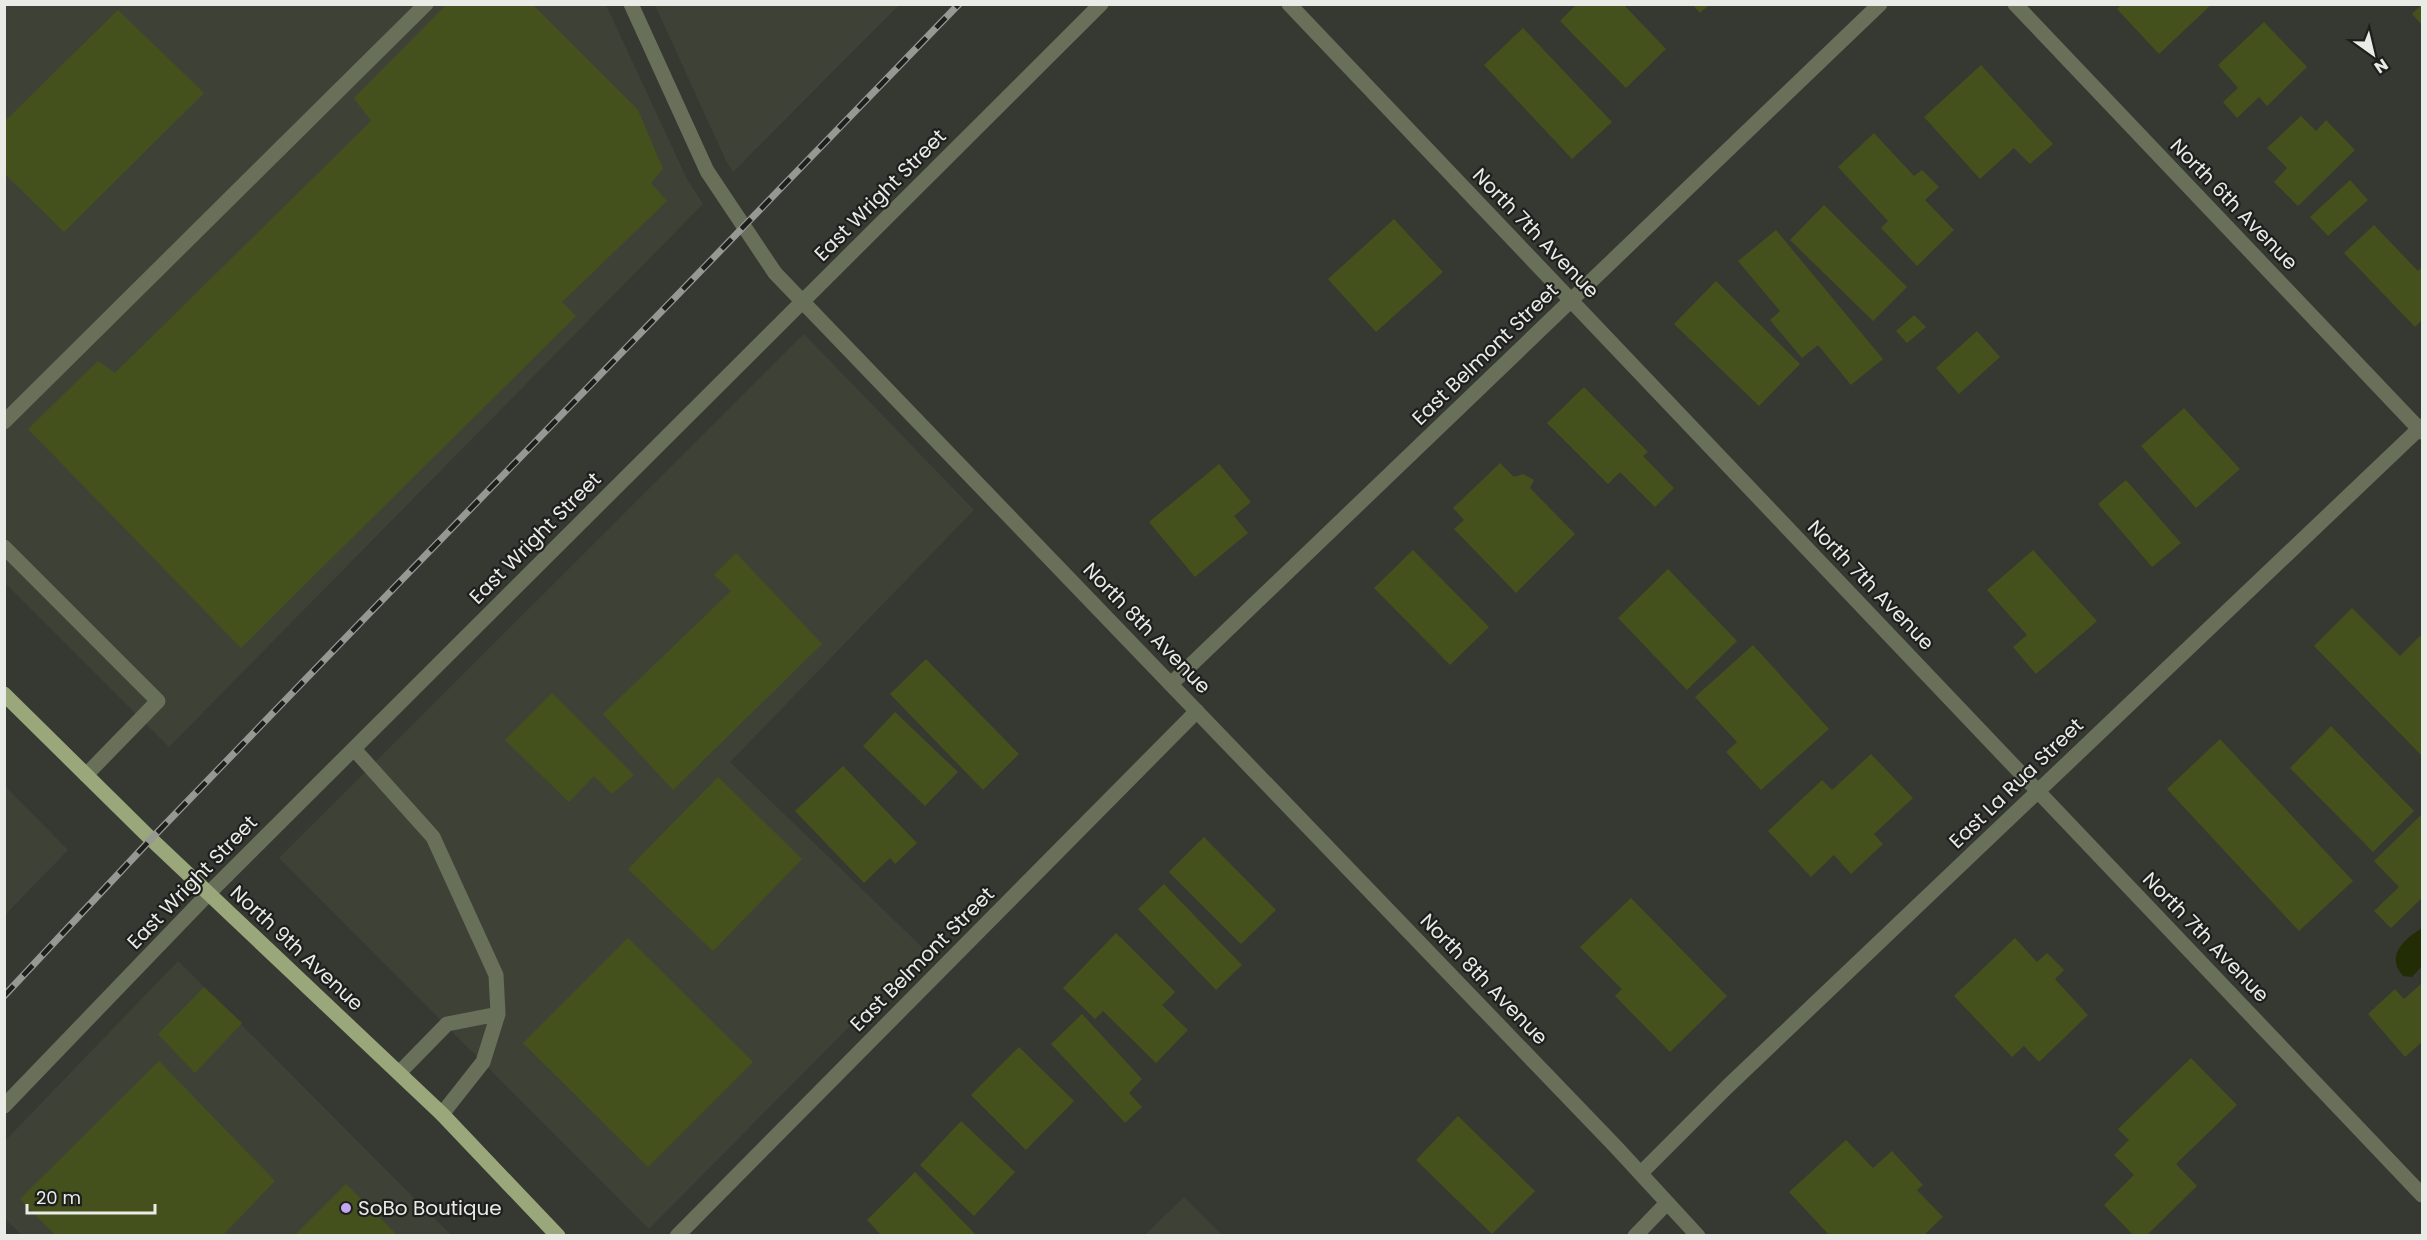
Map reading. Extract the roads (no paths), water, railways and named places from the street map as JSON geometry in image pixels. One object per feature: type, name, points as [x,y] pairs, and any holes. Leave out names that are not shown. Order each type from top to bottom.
[{"type":"main road","name":"North 9th Avenue","points":[[4,694],[442,1114],[558,1236]]},
{"type":"street","points":[[4,422],[426,4]]},
{"type":"street","name":"North 8th Avenue","points":[[631,4],[706,171],[775,273],[1641,1173],[1698,1236]]},
{"type":"street","name":"East Wright Street","points":[[4,1106],[209,893],[1101,4]]},
{"type":"street","name":"North 7th Avenue","points":[[1289,4],[2422,1195]]},
{"type":"street","name":"East Belmont Street","points":[[1171,684],[1880,4]]},
{"type":"street","name":"North 6th Avenue","points":[[2015,4],[2422,429]]},
{"type":"street","name":"East La Rua Street","points":[[1641,1173],[1727,1087],[2038,790],[2422,429]]},
{"type":"street","points":[[4,547],[158,701],[86,775]]},
{"type":"street","name":"East Belmont Street","points":[[677,1236],[1197,711]]},
{"type":"street","points":[[354,749],[434,837],[496,975],[498,1014],[483,1062],[442,1114]]},
{"type":"street","points":[[399,1073],[447,1024],[498,1014]]},
{"type":"street","points":[[1635,1236],[1668,1203]]},
{"type":"railway","points":[[4,996],[151,839],[959,4]]},
{"type":"place","name":"SoBo Boutique","points":[[346,1208]]}]
